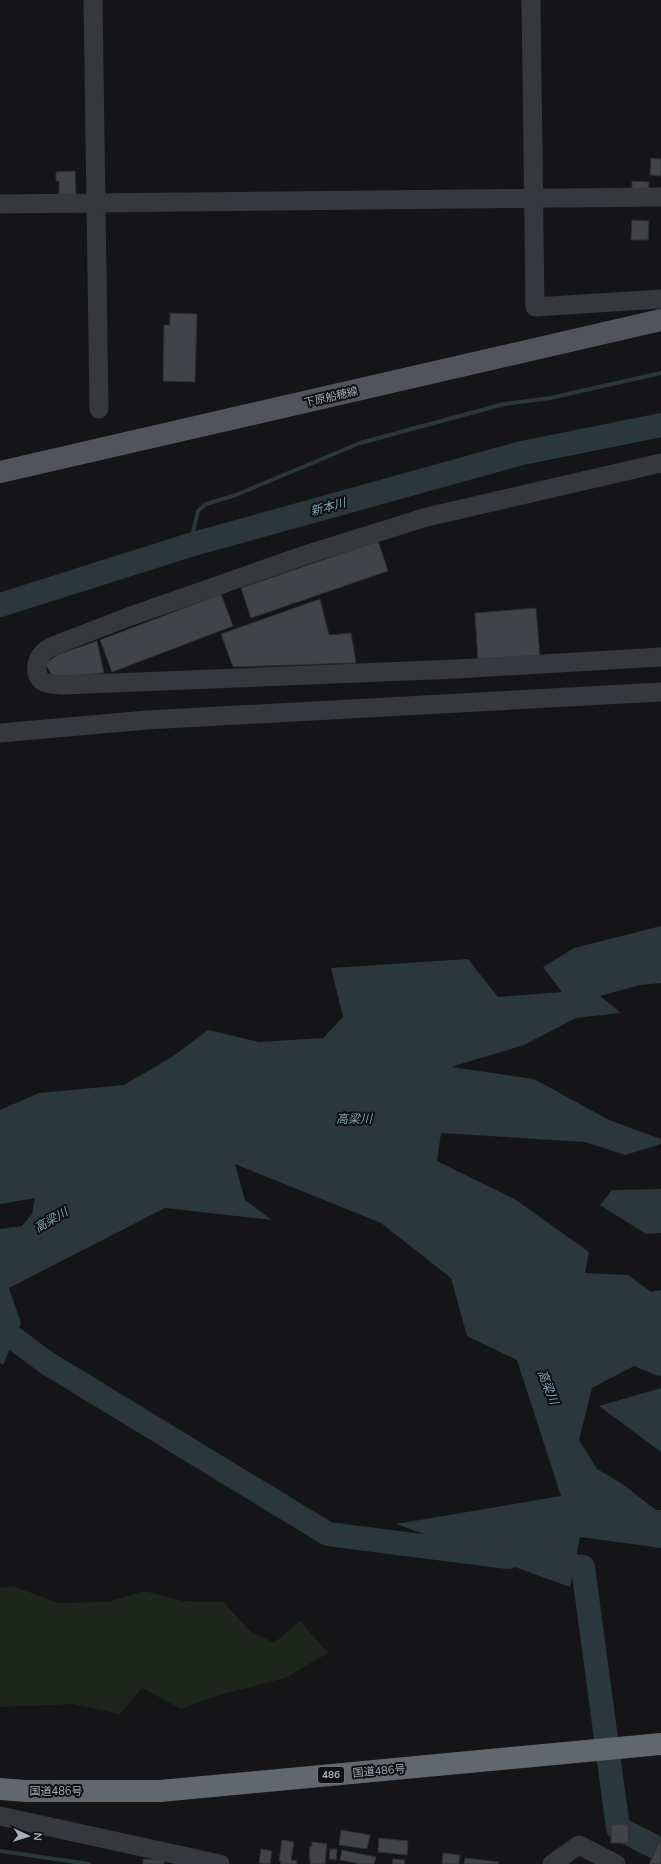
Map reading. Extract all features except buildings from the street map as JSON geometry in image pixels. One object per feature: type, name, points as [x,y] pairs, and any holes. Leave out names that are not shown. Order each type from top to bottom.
[{"type":"highway","name":"国道486号","points":[[0,1789],[26,1791],[160,1791],[661,1744]]},
{"type":"main road","name":"下原船穂線","points":[[0,472],[661,320]]},
{"type":"street","points":[[93,0],[100,409]]},
{"type":"street","points":[[531,0],[534,307],[661,299]]},
{"type":"street","points":[[0,204],[97,207],[661,197]]},
{"type":"street","points":[[661,463],[427,517],[308,554],[128,617],[54,646],[43,652],[37,662],[36,671],[40,679],[48,683],[63,685],[456,669],[661,657]]},
{"type":"street","points":[[0,733],[155,719],[661,692]]},
{"type":"street","points":[[0,1816],[220,1864]]},
{"type":"street","points":[[552,1864],[579,1845],[616,1864]]},
{"type":"shaded area","points":[[13,1586],[58,1603],[108,1602],[144,1591],[183,1601],[223,1602],[250,1631],[274,1643],[300,1621],[328,1653],[285,1678],[219,1695],[181,1709],[142,1688],[120,1714],[73,1704],[0,1707],[0,1588]]},
{"type":"water","name":"高梁川","points":[[661,926],[661,983],[640,985],[600,996],[621,1013],[576,1018],[524,1045],[451,1067],[534,1079],[609,1120],[661,1139],[661,1144],[625,1155],[585,1142],[441,1133],[437,1161],[516,1200],[589,1252],[585,1273],[628,1275],[651,1292],[661,1290],[661,1376],[634,1366],[592,1388],[579,1440],[597,1469],[621,1483],[656,1510],[661,1510],[661,1548],[580,1537],[570,1587],[396,1524],[561,1496],[517,1360],[467,1336],[451,1278],[381,1223],[235,1164],[245,1200],[272,1220],[165,1208],[9,1288],[21,1323],[3,1365],[0,1363],[0,1229],[22,1226],[32,1214],[35,1198],[0,1204],[0,1110],[39,1093],[124,1085],[172,1057],[208,1030],[259,1042],[323,1038],[343,1017],[331,968],[468,959],[498,997],[562,992],[543,967],[574,948]]},
{"type":"water","points":[[661,1189],[661,1233],[646,1234],[600,1205],[612,1190]]},
{"type":"water","points":[[661,1388],[661,1452],[599,1406]]},
{"type":"waterway","points":[[190,545],[198,511],[206,504],[236,495],[360,443],[504,404],[550,398],[661,373]]},
{"type":"waterway","name":"新本川","points":[[0,605],[190,545],[522,453],[661,425]]},
{"type":"waterway","points":[[0,1328],[47,1363],[328,1534],[508,1557]]},
{"type":"waterway","points":[[543,1562],[583,1567],[618,1828],[661,1850]]},
{"type":"waterway","points":[[0,1851],[89,1864]]}]
